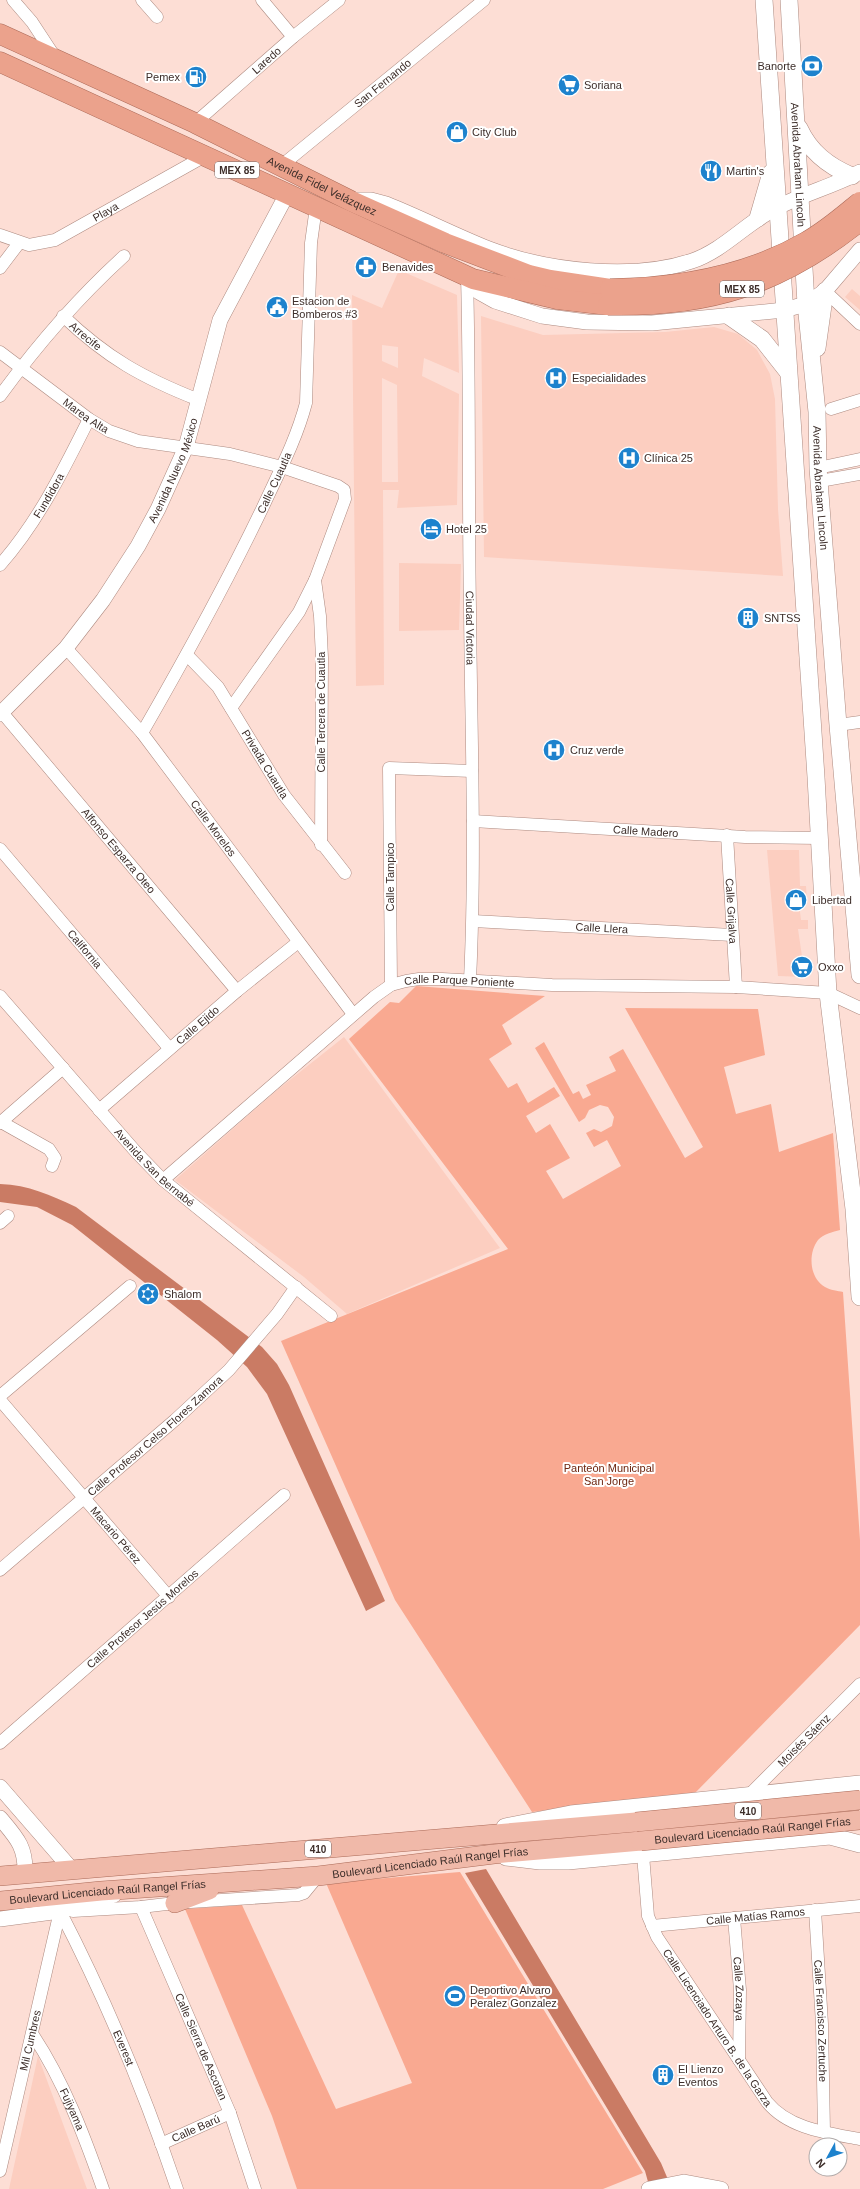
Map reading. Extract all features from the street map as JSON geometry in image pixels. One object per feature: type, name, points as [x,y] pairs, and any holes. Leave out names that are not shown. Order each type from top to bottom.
[{"type":"highway","name":"Avenida Fidel Velázquez","points":[[0,34],[195,123],[351,201],[445,243],[529,275],[609,297]]},
{"type":"highway","name":"Avenida Fidel Velázquez","points":[[0,62],[470,278],[557,299],[609,297]]},
{"type":"highway","name":"MEX 85","points":[[609,297],[712,278],[751,266],[806,242],[860,202]]},
{"type":"highway","name":"MEX 85","points":[[609,297],[637,306],[690,301],[745,288],[774,275],[815,253],[860,221]]},
{"type":"main road","points":[[764,0],[828,993],[852,1193],[860,1297]]},
{"type":"main road","name":"Avenida Abraham Lincoln","points":[[789,0],[806,304],[813,368],[819,474],[838,725],[860,975]]},
{"type":"main road","points":[[768,53],[776,62],[793,60]]},
{"type":"main road","points":[[770,85],[782,76],[794,82]]},
{"type":"main road","points":[[796,122],[804,138],[817,155],[839,171],[856,174]]},
{"type":"main road","points":[[758,218],[775,160]]},
{"type":"main road","points":[[813,368],[825,291]]},
{"type":"main road","points":[[729,316],[762,339],[788,372]]},
{"type":"main road","points":[[487,1836],[506,1827],[571,1814],[860,1784]]},
{"type":"main road","points":[[754,1796],[743,1808],[744,1824],[748,1836],[761,1843]]},
{"type":"main road","points":[[754,1796],[768,1802],[777,1818],[774,1836],[761,1843]]},
{"type":"main road","name":"Boulevard Licenciado Raúl Rangel Frías","points":[[0,1876],[487,1836],[860,1800]]},
{"type":"main road","name":"Boulevard Licenciado Raúl Rangel Frías","points":[[0,1901],[71,1893],[318,1876],[494,1854],[642,1848],[860,1820]]},
{"type":"main road","points":[[642,1848],[761,1843],[830,1836],[860,1844]]},
{"type":"main road","points":[[175,1903],[230,1883]]},
{"type":"street","points":[[13,0],[32,22],[57,60]]},
{"type":"street","points":[[142,0],[157,18]]},
{"type":"street","points":[[262,0],[294,37]]},
{"type":"street","name":"Laredo","points":[[195,123],[339,0]]},
{"type":"street","name":"San Fernando","points":[[281,166],[484,0]]},
{"type":"street","name":"Playa","points":[[0,235],[19,243],[29,245],[55,240],[205,156]]},
{"type":"street","points":[[351,201],[371,200],[386,204],[471,241],[513,256],[545,265],[605,271],[648,269],[692,261],[721,246],[758,218],[777,208],[856,174]]},
{"type":"street","name":"Avenida Nuevo México","points":[[1,712],[66,648],[103,600],[134,552],[158,509],[186,447],[200,400],[214,334],[287,194]]},
{"type":"street","name":"Calle Cuautla","points":[[142,733],[187,655],[232,570],[299,429],[306,403],[309,361],[311,243],[316,207]]},
{"type":"street","points":[[0,268],[19,243]]},
{"type":"street","points":[[470,278],[479,292],[495,301],[542,316],[563,320],[638,323],[784,310],[806,304],[825,291],[860,250]]},
{"type":"street","points":[[63,316],[93,284],[124,256]]},
{"type":"street","name":"Ciudad Victoria","points":[[470,278],[469,558],[473,821],[473,921],[470,980]]},
{"type":"street","points":[[825,291],[860,324]]},
{"type":"street","name":"Arrecife","points":[[0,396],[20,367],[63,316],[111,357],[170,389],[200,400]]},
{"type":"street","name":"Marea Alta","points":[[0,352],[89,419],[109,431],[138,441],[230,454],[282,466],[338,486],[344,490],[345,499],[315,580]]},
{"type":"street","points":[[831,409],[860,400]]},
{"type":"street","name":"Fundidora","points":[[0,566],[30,528],[56,486],[89,419]]},
{"type":"street","points":[[819,474],[860,459]]},
{"type":"street","points":[[819,474],[860,474]]},
{"type":"street","points":[[231,708],[299,612],[315,580]]},
{"type":"street","name":"Calle Tercera de Cuautla","points":[[315,580],[320,616],[322,658],[322,845]]},
{"type":"street","name":"Calle Morelos","points":[[66,648],[142,733],[297,943],[353,1014]]},
{"type":"street","name":"Privada Cuautla","points":[[187,655],[209,676],[231,708],[284,795],[345,873]]},
{"type":"street","name":"Alfonso Esparza Oteo","points":[[1,712],[237,991]]},
{"type":"street","points":[[838,725],[860,722]]},
{"type":"street","name":"Calle Tampico","points":[[391,985],[389,768],[472,771]]},
{"type":"street","name":"Calle Madero","points":[[473,821],[727,835],[819,838]]},
{"type":"street","name":"Calle Grijalva","points":[[727,835],[736,987]]},
{"type":"street","name":"California","points":[[0,849],[169,1048]]},
{"type":"street","name":"Calle Llera","points":[[473,921],[732,935]]},
{"type":"street","name":"Calle Ejido","points":[[99,1110],[169,1048],[297,943]]},
{"type":"street","name":"Calle Parque Poniente","points":[[163,1180],[353,1014],[391,985],[419,979],[470,980],[552,985],[736,987],[828,993]]},
{"type":"street","points":[[828,993],[860,1008]]},
{"type":"street","name":"Avenida San Bernabé","points":[[0,996],[99,1110],[163,1180],[331,1316]]},
{"type":"street","points":[[52,1166],[55,1158],[49,1149],[0,1123],[62,1068]]},
{"type":"street","points":[[0,1396],[130,1286]]},
{"type":"street","name":"Calle Profesor Celso Flores Zamora","points":[[0,1570],[175,1420],[240,1358],[296,1287]]},
{"type":"street","name":"Macario Pérez","points":[[0,1400],[169,1597]]},
{"type":"street","name":"Calle Profesor Jesús Morelos","points":[[0,1743],[284,1495]]},
{"type":"street","name":"Moisés Sáenz","points":[[754,1796],[860,1684]]},
{"type":"street","points":[[0,1787],[72,1871]]},
{"type":"street","points":[[0,1818],[21,1845],[26,1861],[25,1874]]},
{"type":"street","name":"Calle Licenciado Arturo B. de la Garza","points":[[642,1848],[647,1903],[652,1926],[657,1937],[739,2060],[778,2114],[792,2122],[824,2132],[860,2139]]},
{"type":"street","points":[[60,1911],[142,1907],[175,1903],[298,1895],[304,1893],[318,1876]]},
{"type":"street","name":"Boulevard Licenciado Raúl Rangel Frías","points":[[0,1919],[60,1911],[136,1889]]},
{"type":"street","name":"Calle Matías Ramos","points":[[652,1926],[860,1906]]},
{"type":"street","name":"Calle Sierra de Ascotan","points":[[142,1907],[230,2113],[255,2189]]},
{"type":"street","name":"Calle Francisco Zertuche","points":[[815,1910],[822,2024],[824,2132]]},
{"type":"street","name":"Mil Cumbres","points":[[0,2171],[33,2035],[60,1911]]},
{"type":"street","name":"Everest","points":[[60,1911],[86,1961],[161,2144],[177,2189]]},
{"type":"street","name":"Calle Zozaya","points":[[734,1918],[740,1990],[739,2060]]},
{"type":"street","name":"Fujiyama","points":[[33,2035],[48,2058],[68,2097],[103,2189]]},
{"type":"street","name":"Calle Barú","points":[[161,2144],[230,2113]]},
{"type":"street","points":[[650,2189],[684,2182],[721,2189]]},
{"type":"shaded area","points":[[399,270],[457,295],[459,373],[424,358],[422,376],[459,394],[457,505],[397,508],[399,490],[383,490],[384,685],[356,686],[352,295],[382,308]],"holes":[[[382,345],[398,347],[398,368],[382,361]],[[382,378],[397,385],[398,482],[382,482]]]},
{"type":"shaded area","points":[[852,289],[860,296],[860,310],[845,297]]},
{"type":"shaded area","name":"Clínica 25","points":[[481,316],[543,335],[665,332],[714,327],[738,334],[757,350],[770,374],[775,399],[778,509],[783,576],[484,557]]},
{"type":"shaded area","points":[[399,563],[461,564],[459,630],[399,631]]},
{"type":"shaded area","points":[[767,850],[799,850],[800,886],[806,886],[807,903],[799,904],[801,920],[808,920],[808,929],[798,929],[805,977],[778,976]]},
{"type":"shaded area","points":[[344,1037],[500,1248],[347,1314],[304,1277],[175,1180],[276,1091]]},
{"type":"shaded area","points":[[0,1184],[20,1186],[30,1189],[76,1207],[262,1347],[277,1364],[289,1385],[385,1601],[366,1611],[267,1394],[247,1367],[217,1340],[72,1225],[37,1207],[0,1202]]},
{"type":"shaded area","points":[[486,1869],[661,2163],[672,2189],[650,2189],[645,2171],[465,1873]]},
{"type":"shaded area","points":[[38,2056],[87,2189],[9,2189]]},
{"type":"green space","name":"Panteón Municipal San Jorge","points":[[416,986],[545,996],[502,1025],[512,1044],[489,1059],[508,1088],[517,1083],[528,1103],[554,1087],[560,1096],[526,1116],[536,1133],[550,1124],[570,1158],[546,1171],[563,1199],[621,1166],[607,1140],[594,1147],[586,1133],[594,1129],[601,1132],[612,1126],[614,1117],[608,1107],[600,1105],[589,1110],[585,1118],[579,1122],[535,1048],[544,1042],[573,1094],[579,1091],[583,1099],[591,1095],[586,1085],[616,1071],[609,1057],[623,1049],[685,1158],[703,1147],[625,1008],[758,1009],[765,1055],[724,1067],[736,1114],[771,1104],[779,1152],[833,1133],[840,1230],[831,1232],[818,1240],[813,1252],[812,1265],[813,1272],[820,1283],[829,1289],[843,1292],[860,1540],[860,1625],[695,1793],[532,1812],[395,1600],[281,1341],[508,1249],[349,1039],[390,1002],[399,1003]]},
{"type":"green space","name":"Deportivo Alvaro Peralez Gonzalez","points":[[460,1872],[643,2173],[603,2189],[297,2189],[272,2116],[185,1909],[242,1905],[336,2109],[412,2083],[326,1883]]},
{"type":"place","name":"Banorte","points":[[812,66]]},
{"type":"place","name":"Pemex","points":[[196,77]]},
{"type":"place","name":"Soriana","points":[[569,85]]},
{"type":"place","name":"City Club","points":[[457,132]]},
{"type":"place","name":"Martin's","points":[[711,171]]},
{"type":"place","name":"Benavides","points":[[366,267]]},
{"type":"place","name":"Estacion de Bomberos #3","points":[[277,307]]},
{"type":"place","name":"Especialidades","points":[[556,378]]},
{"type":"place","name":"Clínica 25","points":[[629,458]]},
{"type":"place","name":"Hotel 25","points":[[431,529]]},
{"type":"place","name":"SNTSS","points":[[748,618]]},
{"type":"place","name":"Cruz verde","points":[[554,750]]},
{"type":"place","name":"Libertad","points":[[796,900]]},
{"type":"place","name":"Oxxo","points":[[802,967]]},
{"type":"place","name":"Shalom","points":[[148,1294]]},
{"type":"place","name":"Deportivo Alvaro Peralez Gonzalez","points":[[455,1996]]},
{"type":"place","name":"El Lienzo Eventos","points":[[663,2075]]}]
